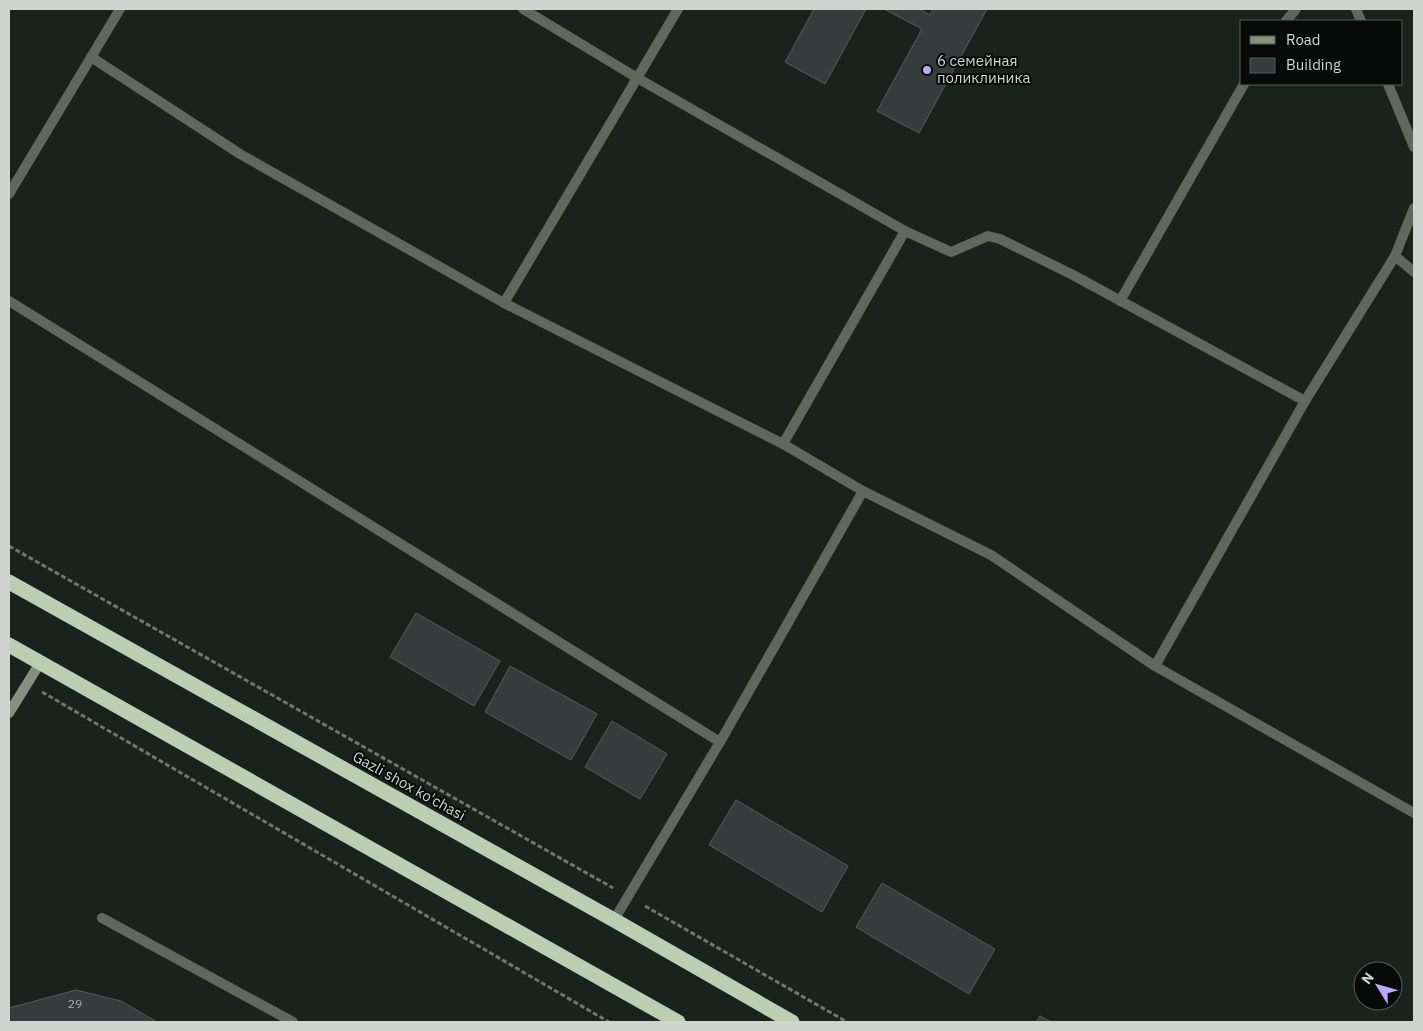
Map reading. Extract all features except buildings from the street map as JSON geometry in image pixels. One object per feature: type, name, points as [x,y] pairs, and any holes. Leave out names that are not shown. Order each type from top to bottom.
[{"type":"highway","name":"Gazli shox ko'chasi","points":[[9,582],[614,920],[792,1022]]},
{"type":"highway","points":[[9,645],[678,1022]]},
{"type":"street","points":[[9,194],[120,9]]},
{"type":"street","points":[[523,9],[639,79],[905,231],[951,252],[988,236],[1000,239],[1120,301],[1305,401]]},
{"type":"street","points":[[504,303],[639,79],[678,9]]},
{"type":"street","points":[[1287,20],[1296,9]]},
{"type":"street","points":[[91,57],[240,154],[504,303],[783,444],[863,491],[991,555],[1155,666],[1414,813]]},
{"type":"street","points":[[1120,301],[1243,85]]},
{"type":"street","points":[[1388,85],[1414,147]]},
{"type":"street","points":[[1155,666],[1305,401],[1395,256],[1414,208]]},
{"type":"street","points":[[783,444],[905,231]]},
{"type":"street","points":[[1395,256],[1414,272]]},
{"type":"street","points":[[9,302],[720,742]]},
{"type":"street","points":[[614,920],[720,742],[863,491]]},
{"type":"street","points":[[9,713],[40,663]]},
{"type":"street","points":[[102,918],[293,1022]]},
{"type":"path","points":[[9,546],[846,1022]]},
{"type":"path","points":[[28,684],[609,1022]]},
{"type":"place","name":"6 семейная поликлиника","points":[[927,70]]}]
